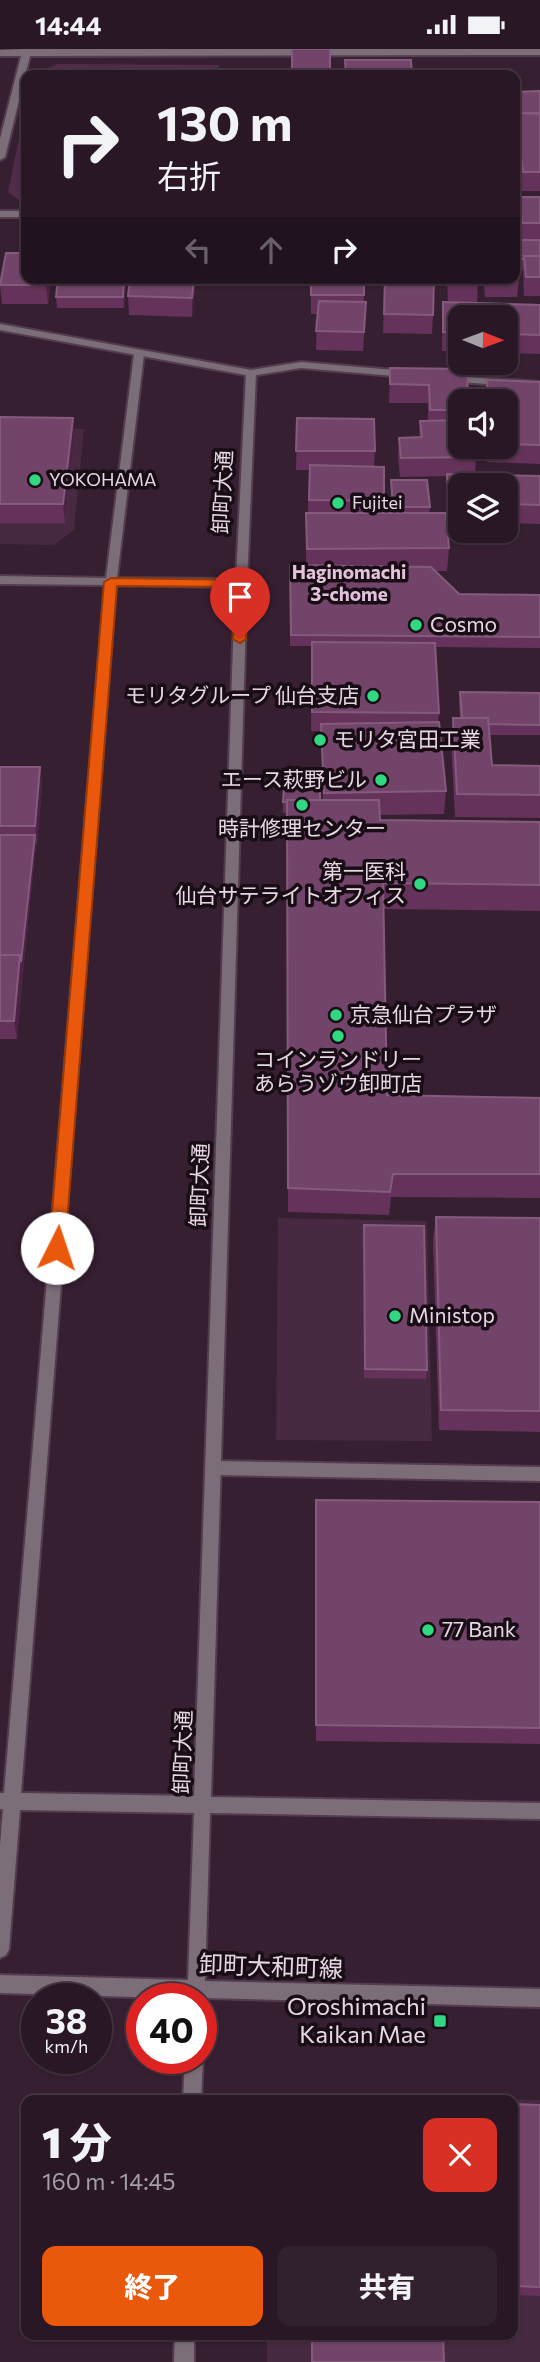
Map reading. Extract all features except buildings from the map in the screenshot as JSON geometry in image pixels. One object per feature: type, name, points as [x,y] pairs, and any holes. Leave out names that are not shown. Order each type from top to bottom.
[{"type":"street","points":[[22,70],[27,51]]},
{"type":"street","points":[[0,53],[540,52]]},
{"type":"street","points":[[0,157],[21,75]]},
{"type":"street","points":[[520,211],[540,211]]},
{"type":"street","points":[[0,214],[21,214]]},
{"type":"street","points":[[0,327],[251,373],[301,365],[418,376]]},
{"type":"street","points":[[0,1949],[7,1801],[111,582],[139,354]]},
{"type":"street","name":"卸町大通","points":[[196,1983],[241,583],[251,373]]},
{"type":"street","points":[[444,378],[540,385]]},
{"type":"street","points":[[0,580],[241,583]]},
{"type":"street","points":[[214,1468],[540,1474]]},
{"type":"street","points":[[7,1801],[540,1811]]},
{"type":"street","name":"卸町大和町線","points":[[0,1984],[126,1990]]},
{"type":"street","name":"卸町大和町線","points":[[217,1994],[540,1999]]},
{"type":"street","points":[[192,2095],[193,2074]]},
{"type":"street","points":[[184,2362],[185,2340]]},
{"type":"shaded area","points":[[58,64],[219,65],[218,70],[44,70]]},
{"type":"shaded area","points":[[21,129],[21,200],[8,192]]},
{"type":"shaded area","name":"YOKOHAMA","points":[[0,428],[84,429],[74,530],[54,545],[0,544]]},
{"type":"shaded area","points":[[278,1218],[427,1221],[432,1441],[276,1440]]},
{"type":"shaded area","points":[[518,2100],[540,2100],[540,2362],[267,2362],[267,2340],[518,2340]]},
{"type":"place","name":"YOKOHAMA","points":[[35,480]]},
{"type":"place","name":"Fujitei","points":[[338,503]]},
{"type":"place","name":"Cosmo","points":[[416,625]]},
{"type":"place","name":"モリタグループ 仙台支店","points":[[373,696]]},
{"type":"place","name":"モリタ宮田工業","points":[[320,740]]},
{"type":"place","name":"エース萩野ビル","points":[[381,780]]},
{"type":"place","name":"時計修理センター","points":[[302,805]]},
{"type":"place","name":"第一医科 仙台サテライトオフィス","points":[[420,884]]},
{"type":"place","name":"京急仙台プラザ","points":[[336,1015]]},
{"type":"place","name":"コインランドリー あらうゾウ卸町店","points":[[338,1036]]},
{"type":"place","name":"Ministop","points":[[395,1316]]},
{"type":"place","name":"77 Bank","points":[[428,1630]]},
{"type":"place","name":"Oroshimachi Kaikan Mae","points":[[440,2021]]},
{"type":"district","name":"Haginomachi 3-chome","points":[[349,583]]},
{"type":"route","points":[[57,1248],[111,582],[241,583],[240,639]]}]
